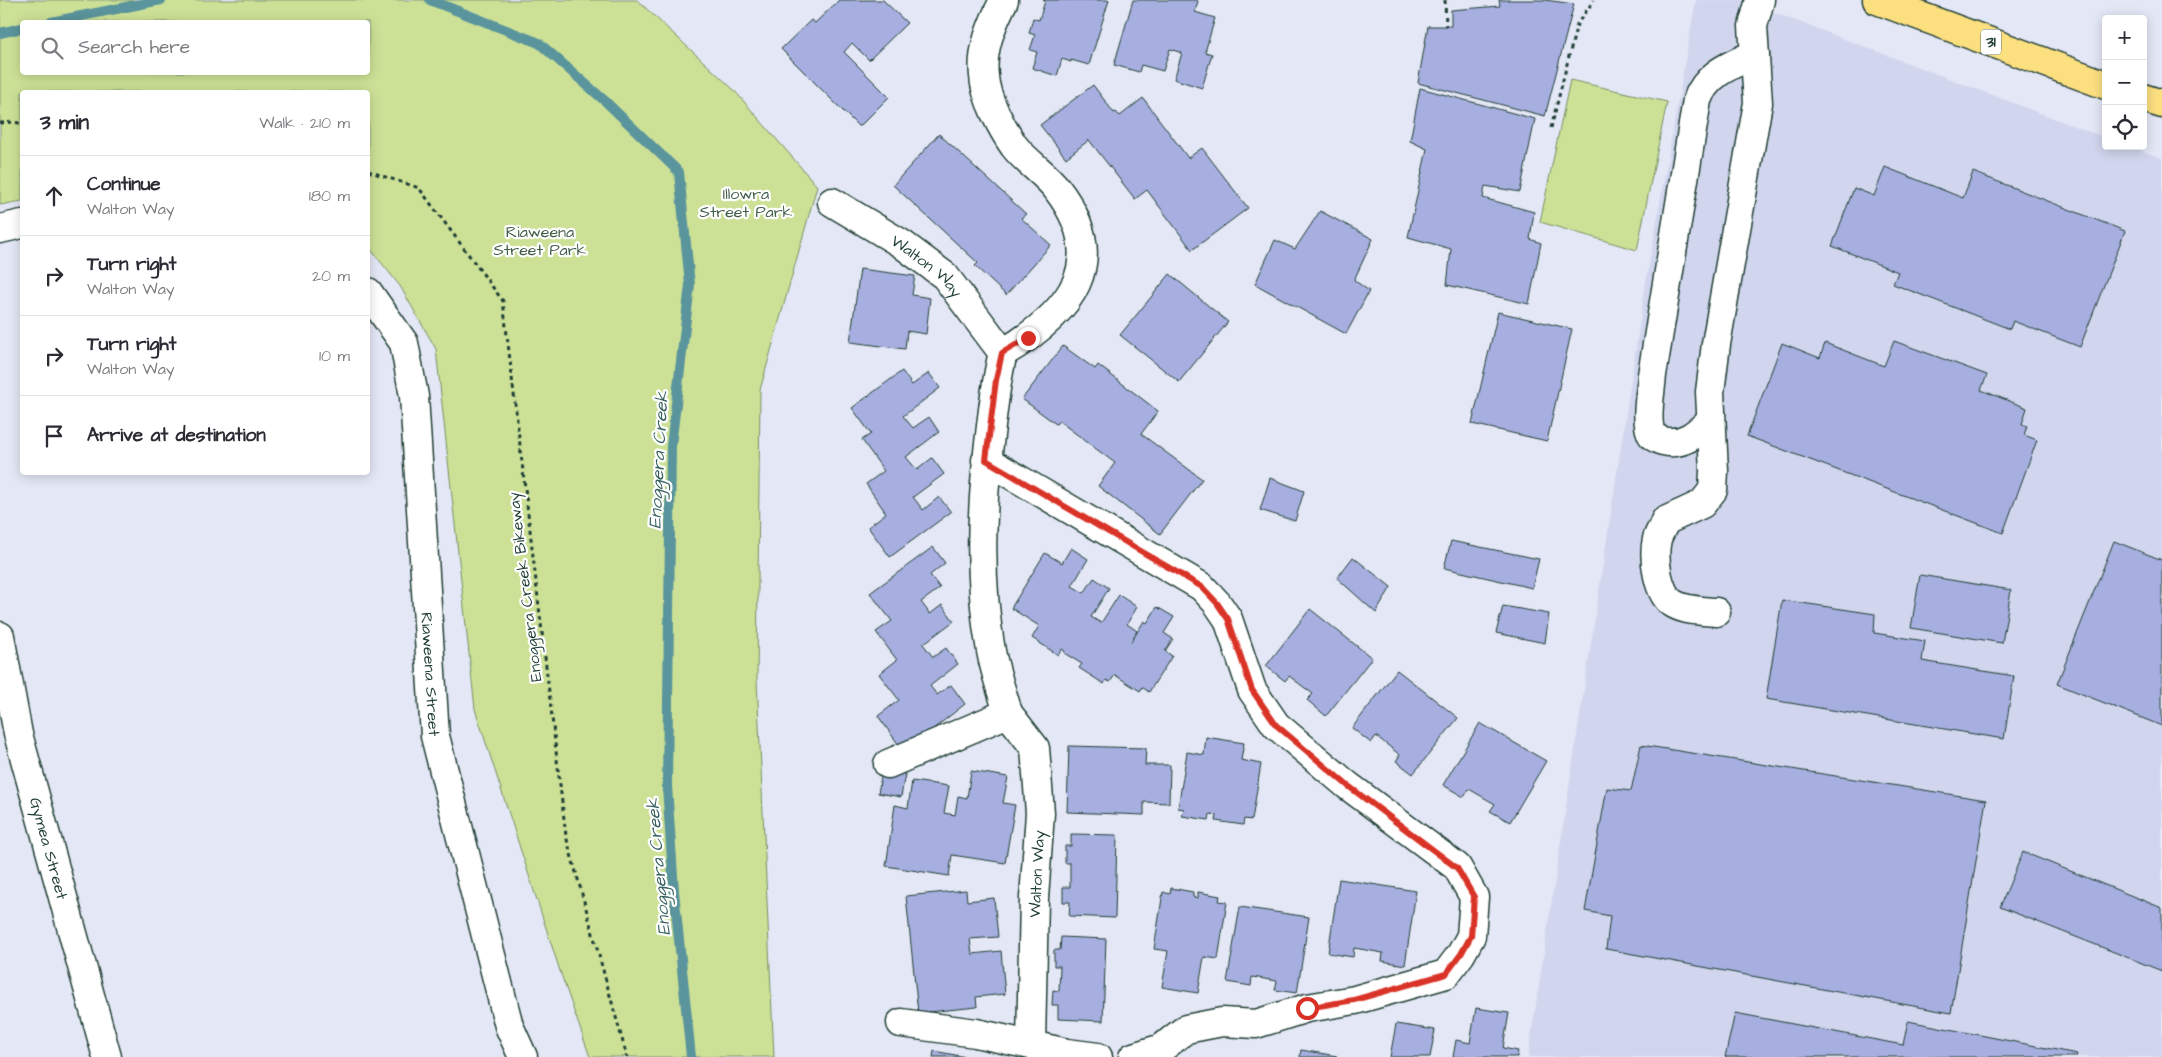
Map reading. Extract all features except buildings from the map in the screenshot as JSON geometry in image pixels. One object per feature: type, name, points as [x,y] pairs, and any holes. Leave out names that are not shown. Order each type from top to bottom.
[{"type":"main road","name":"31","points":[[1877,0],[2102,84]]},
{"type":"main road","points":[[2147,99],[2162,104]]},
{"type":"street","points":[[1002,353],[1040,329],[1075,289],[1083,266],[1083,241],[1072,211],[1056,187],[1014,146],[993,109],[984,77],[985,48],[993,22],[1004,0]]},
{"type":"street","points":[[1716,612],[1690,610],[1672,604],[1659,584],[1656,568],[1657,540],[1665,521],[1702,504],[1713,490],[1714,471],[1710,392],[1716,344],[1758,103],[1753,26],[1760,0]]},
{"type":"street","points":[[1710,421],[1694,435],[1682,441],[1666,441],[1655,438],[1651,433],[1648,421],[1652,375],[1697,100],[1708,80],[1719,71],[1755,54]]},
{"type":"street","name":"Walton Way","points":[[832,202],[902,244],[945,276],[1002,353],[996,380],[986,460],[982,582],[991,651],[1008,713],[1035,748],[1039,804],[1034,898],[1031,1044]]},
{"type":"street","points":[[0,230],[20,225]]},
{"type":"street","name":"Riaweena Street","points":[[370,295],[404,343],[414,396],[435,736],[509,1026],[523,1057]]},
{"type":"street","points":[[986,460],[1202,587],[1217,603],[1228,619],[1252,690],[1276,725],[1347,785],[1457,868],[1474,897],[1471,936],[1461,954],[1446,974],[1354,1000],[1307,1008],[1256,1024],[1222,1022],[1186,1028],[1162,1048],[1133,1057]]},
{"type":"street","name":"Gymea Street","points":[[0,636],[18,734],[107,1057]]},
{"type":"street","points":[[888,764],[1008,713]]},
{"type":"street","points":[[900,1023],[976,1033],[1067,1053],[1098,1057]]},
{"type":"path","points":[[1445,0],[1446,26]]},
{"type":"path","points":[[1551,128],[1577,24],[1594,0]]},
{"type":"path","points":[[0,123],[20,123]]},
{"type":"path","name":"Enoggera Creek Bikeway","points":[[370,172],[419,188],[503,302],[566,836],[627,1057]]},
{"type":"shaded area","points":[[1696,0],[1741,0],[2102,136],[2102,150],[2139,150],[2162,158],[2162,1057],[1528,1057],[1646,282]]},
{"type":"green space","name":"Riaweena Street Park","points":[[0,0],[637,0],[733,89],[817,186],[760,390],[757,680],[774,1057],[590,1057],[560,971],[475,709],[436,349],[400,286],[370,248],[370,90],[20,90],[20,201],[0,205]]},
{"type":"green space","points":[[1570,80],[1667,102],[1637,250],[1540,222]]},
{"type":"waterway","name":"Enoggera Creek","points":[[61,20],[161,0]]},
{"type":"waterway","name":"Enoggera Creek","points":[[430,0],[539,43],[605,101],[679,172],[690,285],[671,446],[667,786],[674,891],[691,1057]]},
{"type":"waterway","name":"Enoggera Creek","points":[[0,33],[20,28]]},
{"type":"route","points":[[1028,338],[1002,353],[996,380],[986,460],[1045,492],[1202,587],[1217,603],[1228,619],[1252,690],[1276,725],[1347,785],[1457,868],[1474,897],[1471,936],[1461,954],[1446,974],[1354,1000],[1307,1008]]},
{"type":"park label","name":"Illowra Street Park","points":[[746,202]]}]
